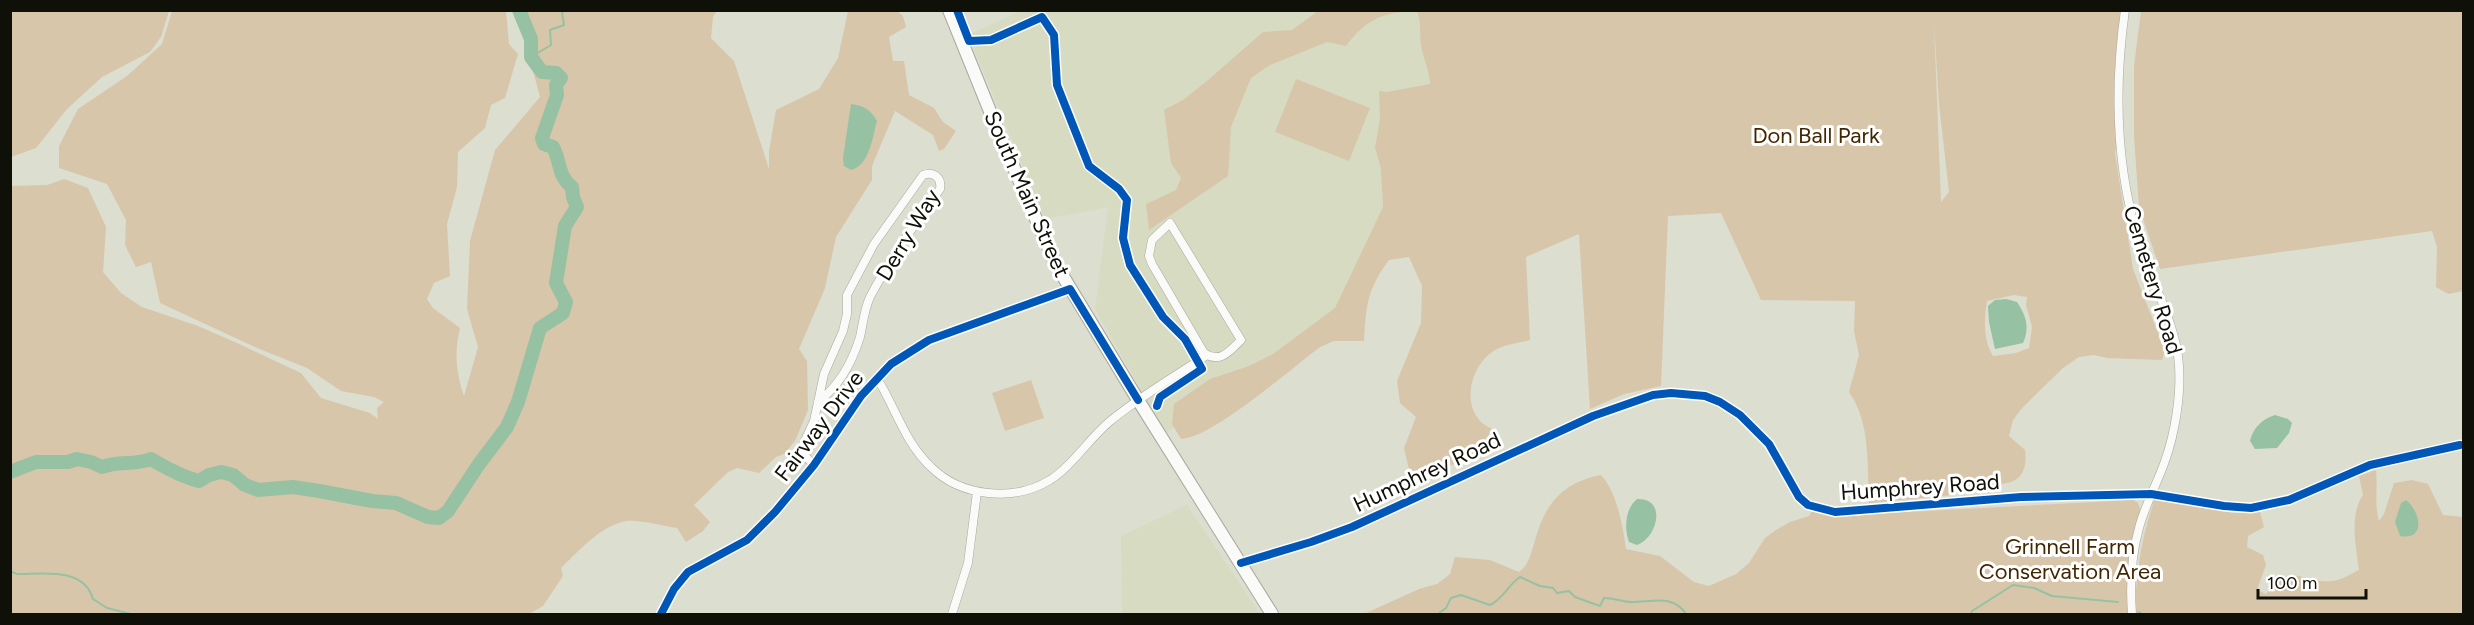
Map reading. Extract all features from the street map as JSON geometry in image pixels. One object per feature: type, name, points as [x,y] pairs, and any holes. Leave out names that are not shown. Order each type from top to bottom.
[{"type":"main road","name":"South Main Street","points":[[949,10],[1041,232],[1070,289],[1272,615]]},
{"type":"street","name":"Cemetery Road","points":[[2125,10],[2118,80],[2125,184],[2132,222],[2171,331],[2179,366],[2170,442],[2138,530],[2134,551],[2131,588],[2132,615]]},
{"type":"street","name":"Derry Way","points":[[814,465],[800,451],[814,421],[818,402],[824,374],[843,331],[848,295],[866,258],[923,175],[936,176],[940,180],[940,189],[894,255],[868,301],[860,337],[848,366],[835,387],[818,402]]},
{"type":"street","points":[[1170,223],[1241,340],[1223,357],[1213,358],[1207,355],[1150,260],[1152,240],[1170,223]]},
{"type":"street","name":"Fairway Drive","points":[[661,615],[683,576],[694,567],[739,545],[758,531],[814,465],[854,406],[877,378],[900,357],[929,340],[1070,289]]},
{"type":"street","points":[[877,378],[921,457],[948,481],[977,492],[1016,492],[1050,479],[1097,432],[1138,400],[1207,355]]},
{"type":"street","name":"Humphrey Road","points":[[1241,563],[1311,543],[1352,527],[1593,416],[1653,395],[1671,393],[1705,396],[1720,402],[1740,415],[1768,444],[1799,496],[1808,505],[1835,512],[2021,497],[2151,494],[2251,508],[2289,500],[2370,465],[2460,444]]},
{"type":"street","points":[[952,615],[967,569],[977,492]]},
{"type":"shaded area","points":[[1020,11],[1427,11],[1430,94],[1379,92],[1383,207],[1345,305],[1166,433],[1095,309],[1108,207],[1045,219],[968,35]]},
{"type":"shaded area","points":[[851,104],[866,109],[877,121],[866,157],[862,163],[851,170],[844,166],[843,158]]},
{"type":"shaded area","points":[[2006,299],[2017,302],[2023,312],[2027,327],[2025,337],[2023,343],[1995,349],[1988,306],[1995,300]]},
{"type":"shaded area","points":[[2275,415],[2288,419],[2292,423],[2289,433],[2277,448],[2255,449],[2250,441],[2253,432],[2262,422]]},
{"type":"shaded area","points":[[1637,499],[1646,500],[1653,505],[1656,519],[1650,534],[1637,545],[1629,542],[1626,525],[1630,508]]},
{"type":"shaded area","points":[[2406,500],[2418,518],[2417,530],[2414,534],[2400,536],[2395,522],[2401,503]]},
{"type":"shaded area","points":[[1187,505],[1260,614],[1122,614],[1121,536]]},
{"type":"green space","points":[[11,10],[169,11],[161,37],[150,52],[102,77],[67,109],[36,148],[11,157]]},
{"type":"green space","points":[[172,11],[506,11],[509,44],[518,54],[505,98],[491,105],[485,128],[458,152],[457,187],[447,224],[450,276],[434,283],[427,299],[433,308],[460,328],[457,362],[464,396],[478,347],[467,309],[470,241],[495,150],[540,97],[520,22],[514,11],[717,11],[713,17],[711,38],[734,61],[769,169],[769,151],[776,110],[819,89],[838,58],[848,11],[897,11],[903,16],[906,27],[889,37],[893,61],[904,61],[909,95],[934,108],[943,122],[956,131],[944,149],[939,151],[933,135],[895,111],[872,166],[872,180],[836,237],[825,288],[799,349],[807,361],[808,410],[795,441],[784,454],[776,457],[759,473],[737,468],[728,472],[694,505],[710,522],[703,531],[686,542],[677,528],[626,521],[607,528],[590,540],[561,568],[563,576],[543,606],[529,614],[11,614],[10,186],[47,185],[64,179],[88,188],[106,227],[103,272],[121,293],[142,307],[198,326],[301,373],[321,398],[370,413],[378,419],[377,408],[384,402],[374,397],[341,391],[307,368],[257,348],[160,303],[151,262],[136,267],[125,245],[126,220],[107,184],[59,168],[59,146],[78,109],[127,76],[162,44]]},
{"type":"green space","points":[[1318,11],[1411,11],[1390,14],[1374,20],[1360,30],[1346,46],[1327,42],[1270,65],[1251,78],[1231,127],[1228,176],[1149,230],[1146,204],[1176,190],[1181,178],[1171,163],[1164,110],[1183,100],[1263,32],[1292,30]]},
{"type":"green space","name":"Don Ball Park","points":[[1417,11],[2121,11],[2115,74],[2114,103],[2117,139],[2115,153],[2133,269],[2165,351],[2162,360],[2107,358],[2094,355],[2079,357],[2063,368],[2023,407],[2013,420],[2009,436],[2025,450],[2025,466],[2020,476],[2012,481],[2002,484],[1953,488],[1953,495],[1869,503],[1868,460],[1864,431],[1856,404],[1849,392],[1859,355],[1854,331],[1855,301],[1761,300],[1721,213],[1668,216],[1661,386],[1624,394],[1590,409],[1579,234],[1526,257],[1530,340],[1497,349],[1487,356],[1474,377],[1471,401],[1474,413],[1481,422],[1492,429],[1484,443],[1487,450],[1412,482],[1404,448],[1416,417],[1400,403],[1397,381],[1421,323],[1422,286],[1409,257],[1389,260],[1376,280],[1367,307],[1364,341],[1334,341],[1320,347],[1231,415],[1195,436],[1181,439],[1172,424],[1174,404],[1210,379],[1249,366],[1273,354],[1335,308],[1383,207],[1381,169],[1375,147],[1380,120],[1379,91],[1387,92],[1430,84],[1421,45]],"holes":[[[1934,24],[1939,104],[1949,192],[1941,202]],[[2014,295],[2027,297],[2026,305],[2032,327],[2029,348],[2016,353],[1993,356],[1987,343],[1985,329],[1987,301]]]},
{"type":"green space","points":[[2141,11],[2463,11],[2463,291],[2448,294],[2436,287],[2437,247],[2432,231],[2160,269],[2139,207],[2134,137],[2134,66]]},
{"type":"green space","points":[[1296,79],[1370,108],[1349,161],[1275,132]]},
{"type":"green space","points":[[1031,380],[1044,418],[1005,431],[992,393]]},
{"type":"green space","points":[[2376,470],[2379,521],[2384,514],[2394,483],[2412,480],[2428,484],[2443,515],[2463,517],[2463,614],[2135,614],[2140,556],[2155,498],[2232,513],[2260,512],[2264,527],[2248,536],[2247,547],[2263,555],[2266,565],[2257,590],[2266,594],[2284,578],[2291,576],[2332,581],[2359,570],[2355,521],[2363,495],[2359,476]]},
{"type":"green space","name":"Grinnell Farm Conservation Area","points":[[1601,475],[1607,482],[1615,500],[1626,549],[1660,556],[1694,582],[1709,586],[1736,574],[1749,563],[1765,538],[1790,522],[1809,516],[1812,511],[1832,516],[2133,500],[2138,503],[2141,511],[2134,532],[2126,579],[2129,579],[2129,614],[1364,614],[1419,589],[1437,584],[1450,574],[1455,557],[1490,560],[1519,572],[1527,563],[1543,518],[1556,498],[1575,484]]},
{"type":"waterway","points":[[10,472],[36,462],[68,462],[77,459],[102,467],[151,459],[175,472],[199,481],[221,472],[233,475],[245,485],[258,490],[293,487],[396,503],[428,517],[439,518],[448,511],[507,427],[518,402],[540,328],[563,313],[566,302],[556,283],[565,226],[577,207],[572,187],[564,179],[553,147],[544,144],[542,138],[557,95],[556,85],[561,78],[556,73],[542,72],[531,57],[531,39],[519,10]]},
{"type":"waterway","points":[[531,57],[551,45],[550,30],[564,25],[562,13],[565,10]]},
{"type":"waterway","points":[[10,571],[17,574],[50,573],[72,577],[88,589],[93,599],[107,608],[131,614]]},
{"type":"waterway","points":[[1438,614],[1446,608],[1451,598],[1461,595],[1490,605],[1520,577],[1540,586],[1553,588],[1557,593],[1569,591],[1575,597],[1600,606],[1604,598],[1632,602],[1662,600],[1675,604],[1686,614]]},
{"type":"waterway","points":[[1971,614],[1972,611],[2013,585],[2034,588],[2052,596],[2118,602]]},
{"type":"cycle path","points":[[957,10],[969,41],[991,40],[1042,17],[1054,35],[1057,85],[1089,166],[1119,189],[1127,200],[1123,238],[1130,265],[1163,317],[1185,339],[1202,369],[1160,397],[1157,406]]},
{"type":"cycle path","points":[[661,614],[674,589],[688,572],[747,540],[775,512],[814,465],[861,396],[891,364],[929,340],[1070,289],[1138,400]]},
{"type":"cycle path","points":[[1241,563],[1352,527],[1593,416],[1653,395],[1671,393],[1705,396],[1720,402],[1740,415],[1769,444],[1799,497],[1808,505],[1835,512],[2021,497],[2151,494],[2251,508],[2289,500],[2370,465],[2460,445]]}]
